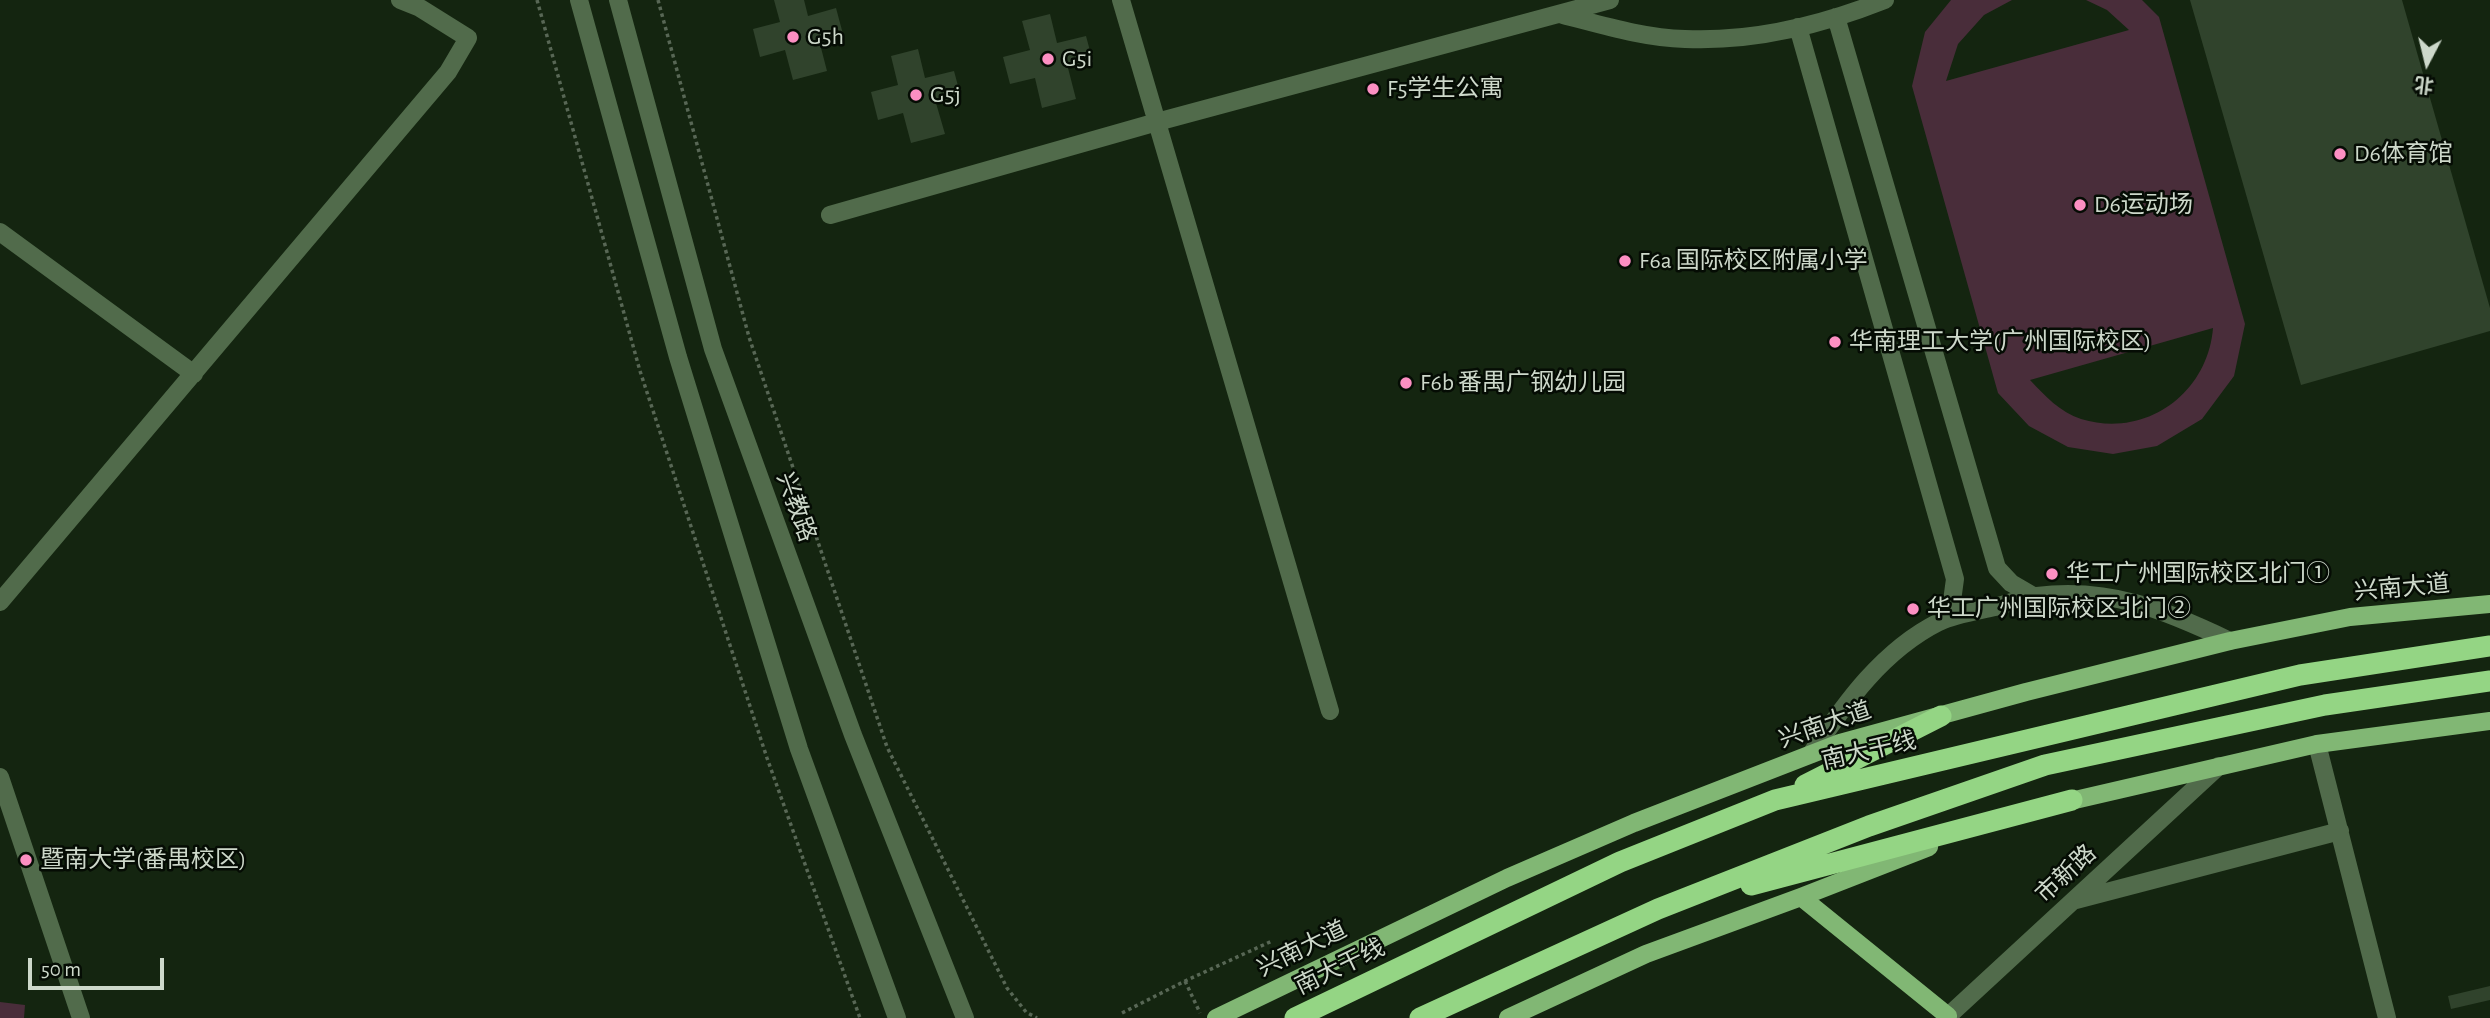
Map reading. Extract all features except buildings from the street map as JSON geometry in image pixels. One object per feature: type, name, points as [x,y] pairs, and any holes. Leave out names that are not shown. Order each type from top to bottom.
[{"type":"highway","name":"南大干线","points":[[1295,1018],[1620,862],[1775,800],[2300,675],[2490,646]]},
{"type":"highway","points":[[1420,1018],[1658,909],[1869,826],[2045,765],[2325,705],[2490,681]]},
{"type":"highway","points":[[1775,800],[1941,716]]},
{"type":"highway","points":[[1658,909],[2072,800]]},
{"type":"main road","name":"兴南大道","points":[[1216,1018],[1507,878],[1634,823],[1852,739],[2230,641],[2350,617],[2490,604]]},
{"type":"main road","points":[[1507,1018],[1646,954],[1911,853],[2072,800],[2317,744],[2490,721]]},
{"type":"main road","points":[[1801,897],[1948,1017]]},
{"type":"street","points":[[0,602],[448,72],[468,38],[420,8],[400,0]]},
{"type":"street","points":[[579,0],[678,357],[799,749],[897,1018]]},
{"type":"street","name":"兴教路","points":[[618,0],[713,349],[853,735],[965,1018]]},
{"type":"street","points":[[1121,0],[1330,711]]},
{"type":"street","points":[[830,215],[1558,7],[1610,0]]},
{"type":"street","points":[[1558,7],[1622,30],[1684,39],[1749,36],[1798,27],[1885,0]]},
{"type":"street","points":[[1836,17],[1997,568],[2011,583],[2035,597]]},
{"type":"street","points":[[1798,27],[1955,579],[1952,601],[1942,620]]},
{"type":"street","points":[[0,232],[194,374]]},
{"type":"street","points":[[1811,754],[1842,707],[1879,666],[1919,634],[1942,620],[2035,597],[2075,594],[2119,598],[2181,618],[2230,641]]},
{"type":"street","points":[[2317,744],[2388,1018]]},
{"type":"street","name":"市新路","points":[[1948,1017],[2219,766]]},
{"type":"street","points":[[0,777],[81,1018]]},
{"type":"street","points":[[2073,901],[2340,831]]},
{"type":"path","points":[[537,0],[640,371],[767,758],[860,1018]]},
{"type":"path","points":[[659,0],[749,337],[887,747],[1007,988],[1026,1012],[1037,1018]]},
{"type":"path","points":[[1122,1013],[1272,941]]},
{"type":"path","points":[[1185,981],[1203,1018]]},
{"type":"shaded area","name":"D6运动场","points":[[1951,0],[2012,0],[1984,15],[1958,44],[1946,81],[2129,30],[2107,10],[2086,0],[2142,0],[2159,17],[2245,324],[2234,376],[2202,419],[2157,446],[2113,454],[2068,447],[2029,426],[1998,393],[1912,86],[1925,32]],"holes":[[[2213,328],[2209,351],[2186,391],[2170,405],[2150,416],[2128,422],[2105,423],[2073,416],[2053,403],[2030,380]]]},
{"type":"shaded area","points":[[0,1002],[25,1005],[24,1018],[0,1018]]},
{"type":"place","name":"G5h","points":[[793,37]]},
{"type":"place","name":"G5i","points":[[1048,59]]},
{"type":"place","name":"F5学生公寓","points":[[1373,89]]},
{"type":"place","name":"G5j","points":[[916,95]]},
{"type":"place","name":"D6体育馆","points":[[2340,154]]},
{"type":"place","name":"D6运动场","points":[[2080,205]]},
{"type":"place","name":"F6a 国际校区附属小学","points":[[1625,261]]},
{"type":"place","name":"华南理工大学(广州国际校区)","points":[[1835,342]]},
{"type":"place","name":"F6b 番禺广钢幼儿园","points":[[1406,383]]},
{"type":"place","name":"华工广州国际校区北门①","points":[[2052,574]]},
{"type":"place","name":"华工广州国际校区北门②","points":[[1913,609]]},
{"type":"place","name":"暨南大学(番禺校区)","points":[[26,860]]}]
